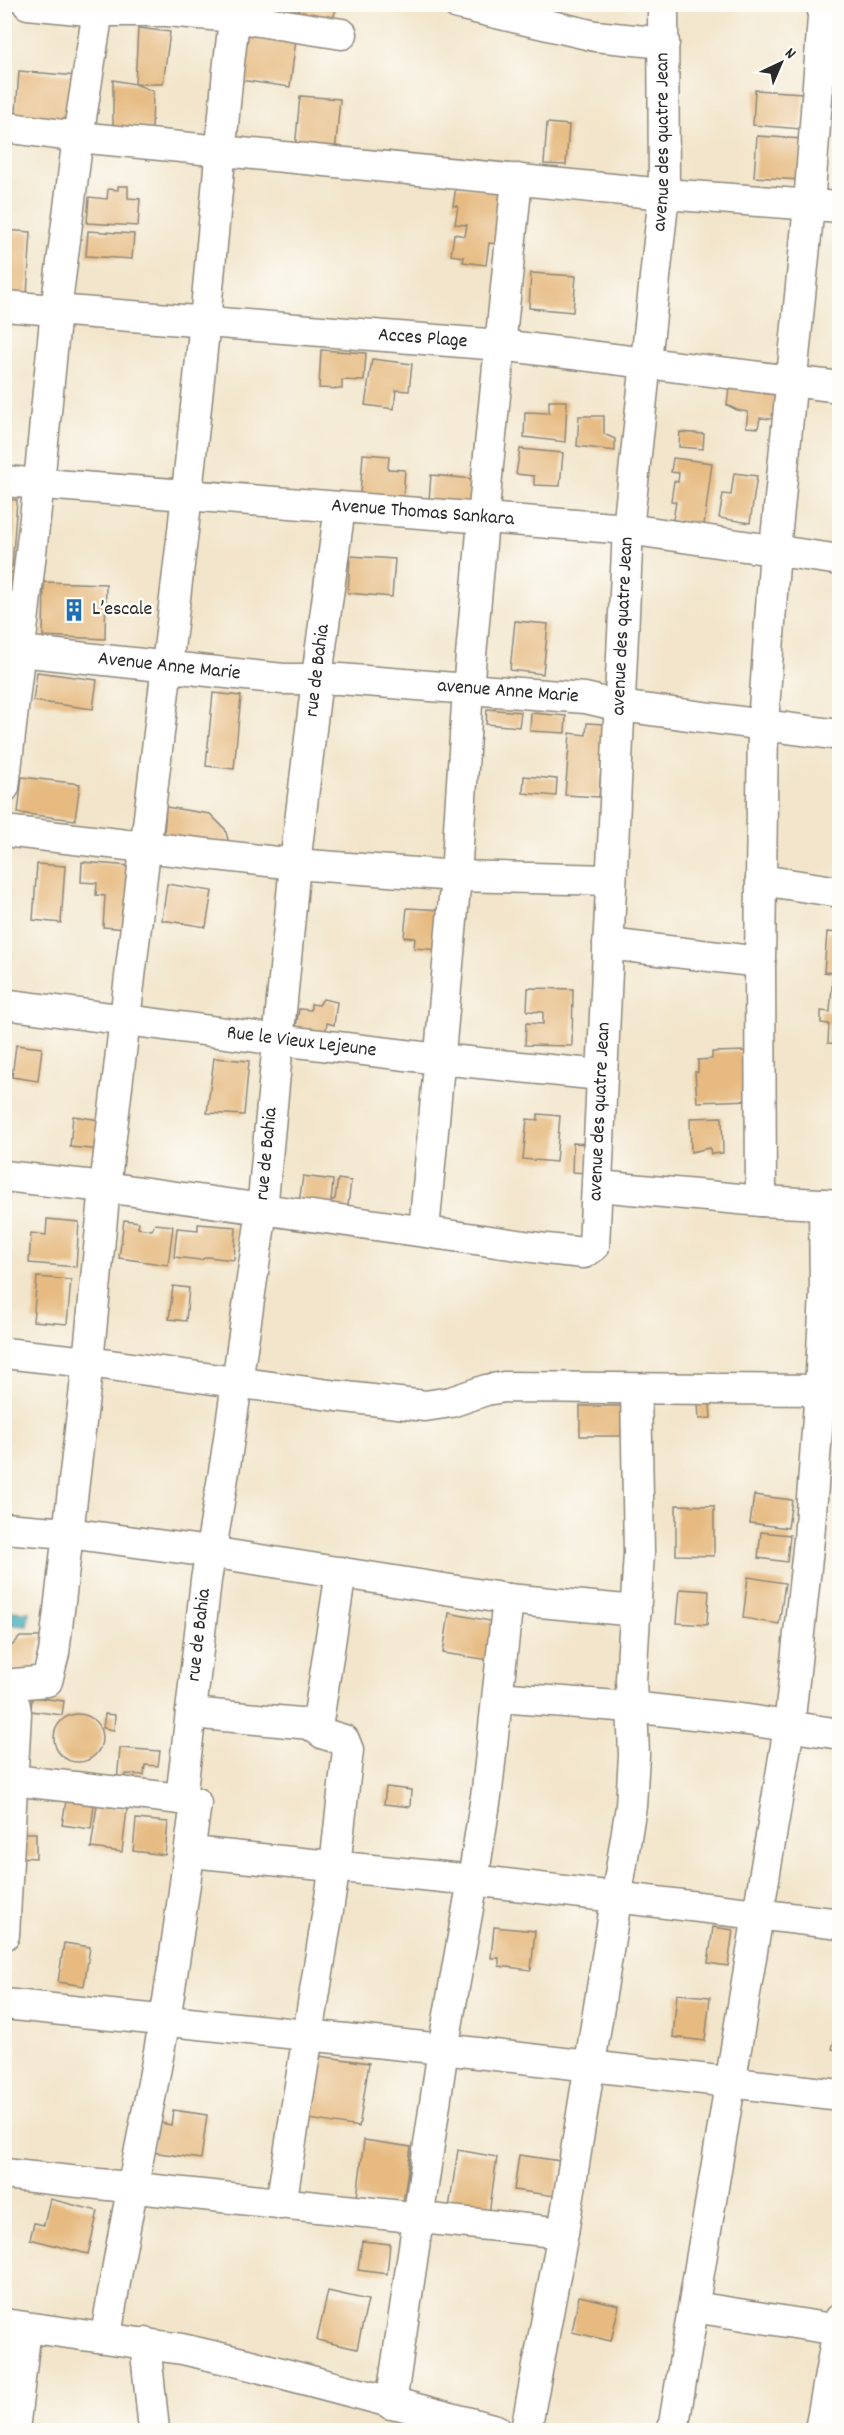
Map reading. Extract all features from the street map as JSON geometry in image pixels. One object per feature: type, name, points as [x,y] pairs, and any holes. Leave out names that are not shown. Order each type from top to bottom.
[{"type":"street","points":[[28,4],[167,11],[235,10],[342,34]]},
{"type":"street","points":[[458,4],[595,36],[664,43]]},
{"type":"street","name":"avenue des quatre Jean","points":[[424,1231],[546,1249],[584,1252],[592,1249],[595,1243],[601,1074],[628,529],[664,194],[663,4]]},
{"type":"street","points":[[761,1201],[760,962],[763,724],[775,549],[809,205],[824,4]]},
{"type":"street","points":[[4,787],[39,483],[56,310],[78,137],[98,8]]},
{"type":"street","points":[[4,1685],[40,1683],[49,1679],[88,1362],[105,1187],[147,848],[187,494],[235,10]]},
{"type":"street","points":[[4,127],[78,137],[664,194],[840,207]]},
{"type":"street","points":[[4,1176],[105,1187],[424,1231],[456,876],[468,689],[517,179]]},
{"type":"street","name":"Acces Plage","points":[[4,306],[500,345],[840,387]]},
{"type":"street","name":"Avenue Thomas Sankara","points":[[4,481],[628,529],[840,560]]},
{"type":"street","name":"rue de Bahia","points":[[181,1799],[210,1552],[238,1382],[262,1210],[295,864],[340,507]]},
{"type":"street","name":"Avenue Anne Marie","points":[[20,651],[283,679],[318,679]]},
{"type":"street","name":"avenue Anne Marie","points":[[318,679],[585,698],[620,706],[840,735]]},
{"type":"street","points":[[4,831],[295,864],[456,876],[611,880]]},
{"type":"street","points":[[761,880],[840,892]]},
{"type":"street","points":[[608,944],[760,962]]},
{"type":"street","name":"Rue le Vieux Lejeune","points":[[4,1004],[439,1059],[601,1074]]},
{"type":"street","points":[[598,1186],[832,1205],[825,1294],[830,1391],[809,1539],[789,1727],[673,2430]]},
{"type":"street","points":[[4,1353],[425,1406],[451,1402],[486,1390],[504,1387],[830,1391]]},
{"type":"street","points":[[526,2430],[563,2233],[631,1806],[634,1755],[631,1707],[639,1553],[636,1390]]},
{"type":"street","points":[[4,1528],[68,1533],[210,1552],[508,1599],[636,1611]]},
{"type":"street","points":[[191,1713],[310,1724],[318,1721],[321,1714],[341,1572]]},
{"type":"street","points":[[391,2404],[443,2049],[473,1880],[498,1697],[508,1599]]},
{"type":"street","points":[[498,1697],[631,1707],[748,1720],[840,1734]]},
{"type":"street","points":[[4,1701],[15,1706],[16,1713],[4,1935]]},
{"type":"street","points":[[281,2204],[334,1866],[348,1746],[344,1740],[324,1734],[310,1724]]},
{"type":"street","points":[[12,1780],[181,1799],[196,1803],[191,1852],[164,2021],[131,2188],[106,2337]]},
{"type":"street","points":[[191,1852],[473,1880],[840,1924]]},
{"type":"street","points":[[4,2004],[443,2049],[840,2095]]},
{"type":"street","points":[[4,2174],[563,2233]]},
{"type":"street","points":[[694,2307],[839,2324],[836,2370],[820,2430]]},
{"type":"street","points":[[14,2430],[15,2326],[145,2343],[243,2362],[391,2404],[496,2430]]},
{"type":"street","points":[[145,2343],[153,2430]]},
{"type":"water","points":[[5,1611],[29,1612],[27,1626],[5,1624]]},
{"type":"building","points":[[252,4],[293,4],[289,25],[249,17]]},
{"type":"building","points":[[300,4],[338,4],[330,27],[297,21]]},
{"type":"building","points":[[138,28],[170,32],[163,84],[135,84]]},
{"type":"building","points":[[247,31],[296,39],[290,87],[240,80]]},
{"type":"building","points":[[19,71],[77,76],[73,132],[15,127]]},
{"type":"building","points":[[113,80],[135,84],[153,91],[152,132],[113,132]]},
{"type":"building","points":[[755,90],[803,93],[801,129],[753,125]]},
{"type":"building","points":[[300,96],[340,99],[335,153],[295,149]]},
{"type":"building","points":[[547,123],[569,125],[566,165],[544,164]]},
{"type":"building","points":[[757,136],[803,139],[800,180],[754,177]]},
{"type":"building","points":[[118,186],[128,186],[128,198],[140,199],[138,226],[87,223],[89,197],[107,199],[108,189],[118,190]]},
{"type":"building","points":[[456,186],[502,192],[500,244],[489,243],[486,265],[463,262],[464,257],[451,255],[454,234],[465,236],[467,225],[455,224],[458,206],[453,206]]},
{"type":"building","points":[[4,230],[31,232],[27,295],[4,294]]},
{"type":"building","points":[[88,231],[134,234],[132,259],[86,256]]},
{"type":"building","points":[[531,273],[576,276],[573,312],[529,308]]},
{"type":"building","points":[[838,314],[840,314],[840,357],[835,357]]},
{"type":"building","points":[[321,350],[366,353],[364,381],[342,380],[342,389],[319,388]]},
{"type":"building","points":[[372,359],[412,364],[409,391],[396,390],[394,409],[365,405]]},
{"type":"building","points":[[729,387],[776,393],[773,419],[760,418],[758,428],[746,427],[748,412],[727,405]]},
{"type":"building","points":[[549,401],[567,401],[565,442],[524,437],[525,412],[549,413]]},
{"type":"building","points":[[579,416],[604,416],[604,434],[615,439],[615,451],[577,446]]},
{"type":"building","points":[[680,432],[704,434],[703,449],[679,447]]},
{"type":"building","points":[[520,449],[563,453],[560,486],[534,485],[534,476],[516,474]]},
{"type":"building","points":[[363,454],[389,456],[388,469],[405,470],[403,498],[360,495]]},
{"type":"building","points":[[673,458],[712,463],[704,525],[673,520],[676,502],[671,501],[674,481],[678,482],[679,473],[671,472]]},
{"type":"building","points":[[734,473],[757,476],[750,523],[719,518],[723,494],[731,495]]},
{"type":"building","points":[[431,475],[475,479],[472,504],[429,500]]},
{"type":"building","points":[[4,499],[17,500],[12,567],[4,566]]},
{"type":"building","points":[[350,556],[395,559],[392,597],[348,593]]},
{"type":"building","points":[[4,572],[18,573],[16,613],[4,612]]},
{"type":"building","name":"L’escale","points":[[44,582],[106,584],[105,639],[43,636]]},
{"type":"building","points":[[515,621],[548,624],[543,674],[510,670]]},
{"type":"building","points":[[37,672],[97,680],[93,709],[33,701]]},
{"type":"building","points":[[213,693],[241,696],[234,769],[206,766]]},
{"type":"building","points":[[487,709],[521,712],[519,727],[486,724]]},
{"type":"building","points":[[531,713],[566,716],[565,733],[530,731]]},
{"type":"building","points":[[587,723],[604,724],[599,797],[565,795],[570,733],[586,735]]},
{"type":"building","points":[[524,776],[557,779],[556,796],[523,793]]},
{"type":"building","points":[[22,777],[80,784],[75,820],[18,813]]},
{"type":"building","points":[[166,807],[210,814],[225,829],[229,843],[164,835]]},
{"type":"building","points":[[82,862],[131,866],[127,929],[103,927],[105,896],[96,895],[97,883],[81,882]]},
{"type":"building","points":[[37,864],[65,866],[61,923],[33,920]]},
{"type":"building","points":[[167,884],[212,891],[206,927],[162,920]]},
{"type":"building","points":[[407,908],[443,910],[441,950],[414,948],[415,938],[404,937]]},
{"type":"building","points":[[827,932],[840,933],[840,1044],[828,1043],[829,1024],[821,1023],[821,1011],[830,1012],[833,973],[824,972]]},
{"type":"building","points":[[528,988],[573,989],[572,1046],[525,1045],[526,1023],[543,1024],[543,1012],[527,1011]]},
{"type":"building","points":[[323,999],[337,1002],[334,1025],[327,1023],[325,1036],[295,1032],[299,1009],[311,1010],[311,1004],[319,1005]]},
{"type":"building","points":[[16,1045],[42,1048],[38,1081],[12,1077]]},
{"type":"building","points":[[749,1051],[752,1100],[697,1102],[695,1072],[698,1072],[698,1060],[712,1059],[712,1052]]},
{"type":"building","points":[[214,1058],[249,1061],[244,1115],[207,1113]]},
{"type":"building","points":[[538,1114],[560,1116],[556,1162],[523,1159],[527,1119],[538,1120]]},
{"type":"building","points":[[73,1116],[100,1120],[101,1150],[70,1147]]},
{"type":"building","points":[[722,1117],[723,1153],[711,1154],[710,1148],[691,1152],[690,1118]]},
{"type":"building","points":[[573,1143],[588,1144],[587,1173],[572,1172]]},
{"type":"building","points":[[303,1176],[333,1180],[331,1201],[335,1199],[338,1179],[351,1181],[347,1213],[298,1209]]},
{"type":"building","points":[[47,1219],[79,1222],[76,1267],[29,1263],[31,1233],[46,1235]]},
{"type":"building","points":[[124,1220],[139,1222],[138,1228],[152,1230],[155,1224],[173,1226],[168,1265],[119,1258]]},
{"type":"building","points":[[198,1224],[236,1227],[234,1260],[174,1257],[177,1228],[198,1230]]},
{"type":"building","points":[[37,1277],[71,1280],[67,1324],[33,1321]]},
{"type":"building","points":[[173,1286],[189,1288],[186,1321],[169,1319]]},
{"type":"building","points":[[710,1402],[711,1418],[699,1419],[698,1403]]},
{"type":"building","points":[[580,1406],[621,1406],[621,1436],[580,1436]]},
{"type":"building","points":[[754,1495],[792,1500],[788,1528],[750,1523]]},
{"type":"building","points":[[676,1505],[714,1506],[714,1556],[676,1555]]},
{"type":"building","points":[[761,1532],[790,1535],[787,1562],[758,1558]]},
{"type":"building","points":[[748,1577],[785,1583],[779,1624],[743,1618]]},
{"type":"building","points":[[680,1589],[709,1591],[707,1625],[677,1623]]},
{"type":"building","points":[[449,1613],[495,1622],[490,1660],[443,1653]]},
{"type":"building","points":[[20,1637],[41,1637],[34,1674],[4,1668],[6,1652]]},
{"type":"building","points":[[32,1697],[64,1701],[62,1715],[31,1711]]},
{"type":"building","points":[[78,1714],[95,1721],[102,1738],[95,1755],[78,1762],[61,1755],[54,1738],[61,1721]]},
{"type":"building","points":[[105,1714],[115,1715],[114,1730],[103,1728]]},
{"type":"building","points":[[120,1748],[160,1751],[158,1766],[145,1765],[144,1775],[126,1774],[125,1783],[117,1782]]},
{"type":"building","points":[[386,1787],[411,1790],[410,1807],[384,1804]]},
{"type":"building","points":[[66,1801],[94,1805],[91,1829],[62,1825]]},
{"type":"building","points":[[97,1805],[127,1809],[122,1852],[91,1848]]},
{"type":"building","points":[[136,1819],[168,1822],[165,1855],[133,1851]]},
{"type":"building","points":[[20,1833],[36,1833],[36,1858],[19,1857]]},
{"type":"building","points":[[494,1927],[535,1931],[531,1970],[499,1966],[499,1958],[491,1958]]},
{"type":"building","points":[[713,1927],[733,1930],[728,1966],[708,1963]]},
{"type":"building","points":[[64,1943],[90,1947],[84,1986],[58,1982]]},
{"type":"building","points":[[677,1994],[710,1997],[705,2041],[673,2037]]},
{"type":"building","points":[[840,2018],[840,2051],[832,2049]]},
{"type":"building","points":[[319,2056],[369,2063],[359,2127],[309,2119]]},
{"type":"building","points":[[173,2110],[207,2115],[201,2159],[152,2152],[156,2122],[171,2125]]},
{"type":"building","points":[[364,2140],[411,2147],[403,2204],[357,2198]]},
{"type":"building","points":[[458,2150],[497,2157],[489,2214],[449,2208]]},
{"type":"building","points":[[519,2155],[560,2161],[555,2196],[514,2190]]},
{"type":"building","points":[[50,2199],[98,2211],[88,2254],[30,2239],[34,2223],[44,2225]]},
{"type":"building","points":[[362,2241],[390,2244],[387,2274],[358,2270]]},
{"type":"building","points":[[328,2291],[368,2300],[357,2349],[317,2340]]},
{"type":"building","points":[[579,2296],[619,2305],[611,2341],[572,2332]]},
{"type":"building","points":[[792,2424],[818,2430],[791,2430]]},
{"type":"place","name":"L’escale","points":[[74,610]]}]
